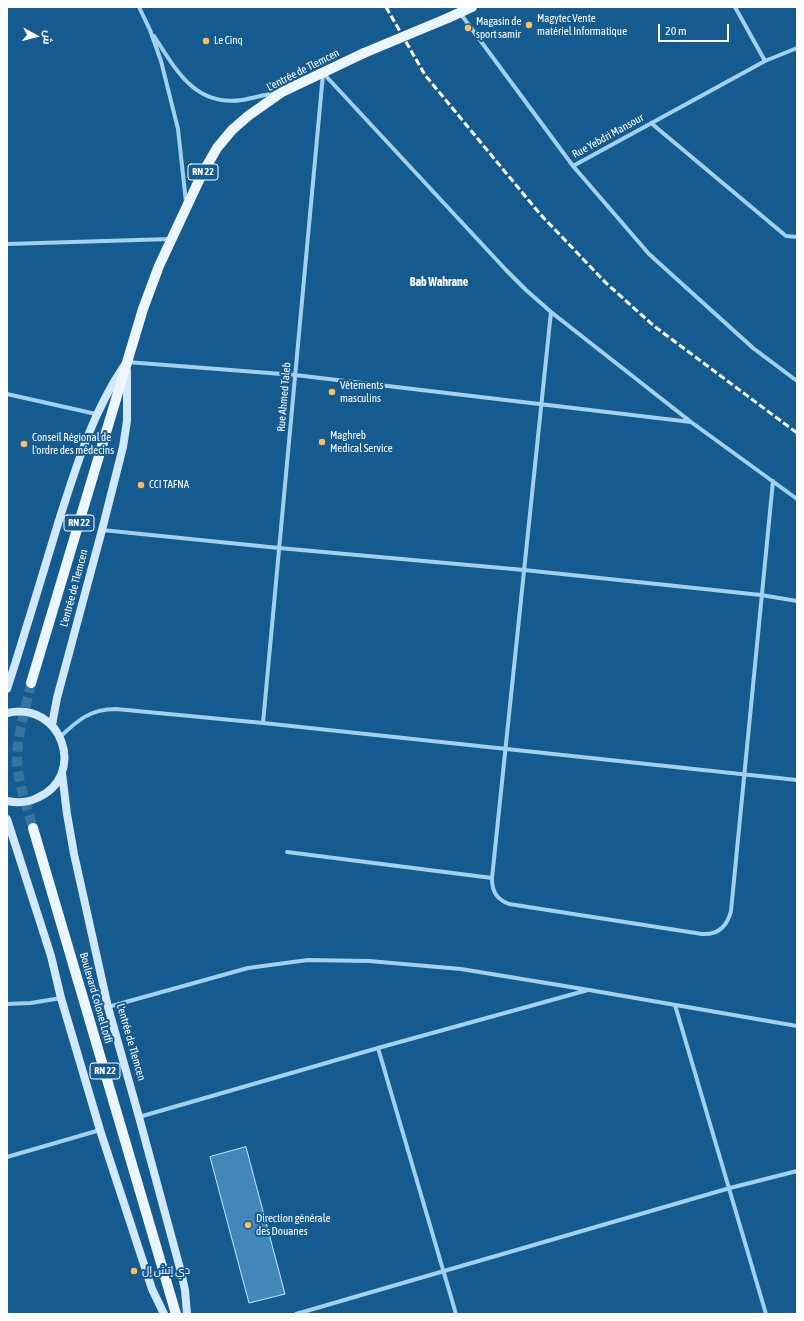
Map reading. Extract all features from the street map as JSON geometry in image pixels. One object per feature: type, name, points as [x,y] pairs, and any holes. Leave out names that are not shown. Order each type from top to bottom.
[{"type":"main road","name":"L'entrée de Tlemcen","points":[[31,683],[143,309],[171,239],[202,174],[217,148],[232,130],[248,116],[282,92],[364,52],[472,7]]},
{"type":"main road","name":"L'entrée de Tlemcen","points":[[7,689],[80,455],[96,414],[111,385],[126,362]]},
{"type":"main road","name":"L'entrée de Tlemcen","points":[[52,725],[57,698],[123,447],[127,421],[126,362]]},
{"type":"main road","points":[[7,713],[20,711],[32,713],[52,725],[60,737]]},
{"type":"main road","name":"L'entrée de Tlemcen","points":[[60,737],[64,749],[62,773],[66,814],[74,854],[108,1007],[140,1117],[185,1290],[187,1314]]},
{"type":"main road","points":[[7,800],[15,803],[30,802],[43,796],[54,786],[62,773]]},
{"type":"main road","points":[[7,819],[51,956],[61,998],[100,1130],[152,1289],[164,1314]]},
{"type":"main road","name":"Boulevard Colonel Lotfi","points":[[33,828],[176,1314]]},
{"type":"street","points":[[139,7],[150,30],[177,72],[187,84],[199,92],[212,98],[227,100],[242,100],[282,92]]},
{"type":"street","points":[[736,7],[765,61]]},
{"type":"street","name":"Rue Yebdri Mansour","points":[[459,12],[573,166],[765,61],[797,48]]},
{"type":"street","points":[[150,30],[178,129],[187,206]]},
{"type":"street","points":[[323,72],[526,290],[551,312],[691,422],[797,499]]},
{"type":"street","name":"Rue Ahmed Taleb","points":[[263,723],[323,72]]},
{"type":"street","points":[[651,123],[786,236],[797,237]]},
{"type":"street","points":[[573,166],[649,254],[753,348],[797,381]]},
{"type":"street","points":[[7,244],[171,239]]},
{"type":"street","points":[[551,312],[492,878],[493,889],[499,899],[509,904],[702,934],[718,932],[725,926],[731,912],[773,481]]},
{"type":"street","points":[[126,362],[295,375],[691,422]]},
{"type":"street","points":[[7,394],[96,414]]},
{"type":"street","points":[[102,530],[279,548],[524,570],[761,595],[797,601]]},
{"type":"street","points":[[60,737],[75,722],[84,716],[105,710],[263,723],[797,780]]},
{"type":"street","points":[[287,852],[492,878]]},
{"type":"street","points":[[108,1007],[248,968],[308,960],[369,961],[461,969],[797,1026]]},
{"type":"street","points":[[140,1117],[378,1048],[589,990]]},
{"type":"street","points":[[7,1004],[31,1003],[61,998]]},
{"type":"street","points":[[675,1005],[766,1314]]},
{"type":"street","points":[[378,1048],[456,1314]]},
{"type":"street","points":[[7,1157],[100,1130]]},
{"type":"street","points":[[296,1314],[730,1188],[797,1171]]},
{"type":"building","name":"Direction générale des Douanes","points":[[246,1147],[285,1294],[249,1303],[210,1157]]},
{"type":"tunnel","points":[[31,683],[20,731],[17,759],[21,785],[33,828]]},
{"type":"railway","points":[[386,7],[425,75],[540,214],[606,283],[654,326],[797,433]]},
{"type":"place","name":"Magytec Vente matériel Informatique","points":[[529,25]]},
{"type":"place","name":"Magasin de sport samir","points":[[468,28]]},
{"type":"place","name":"Le Cinq","points":[[206,41]]},
{"type":"place","name":"Vêtements masculins","points":[[332,392]]},
{"type":"place","name":"Maghreb Medical Service","points":[[322,442]]},
{"type":"place","name":"Conseil Régional de l'ordre des médecins","points":[[24,444]]},
{"type":"place","name":"CCI TAFNA","points":[[141,485]]},
{"type":"place","name":"Direction générale des Douanes","points":[[248,1225]]},
{"type":"place","name":"دي إتش إل","points":[[134,1271]]},
{"type":"district","name":"Bab Wahrane","points":[[439,282]]}]
